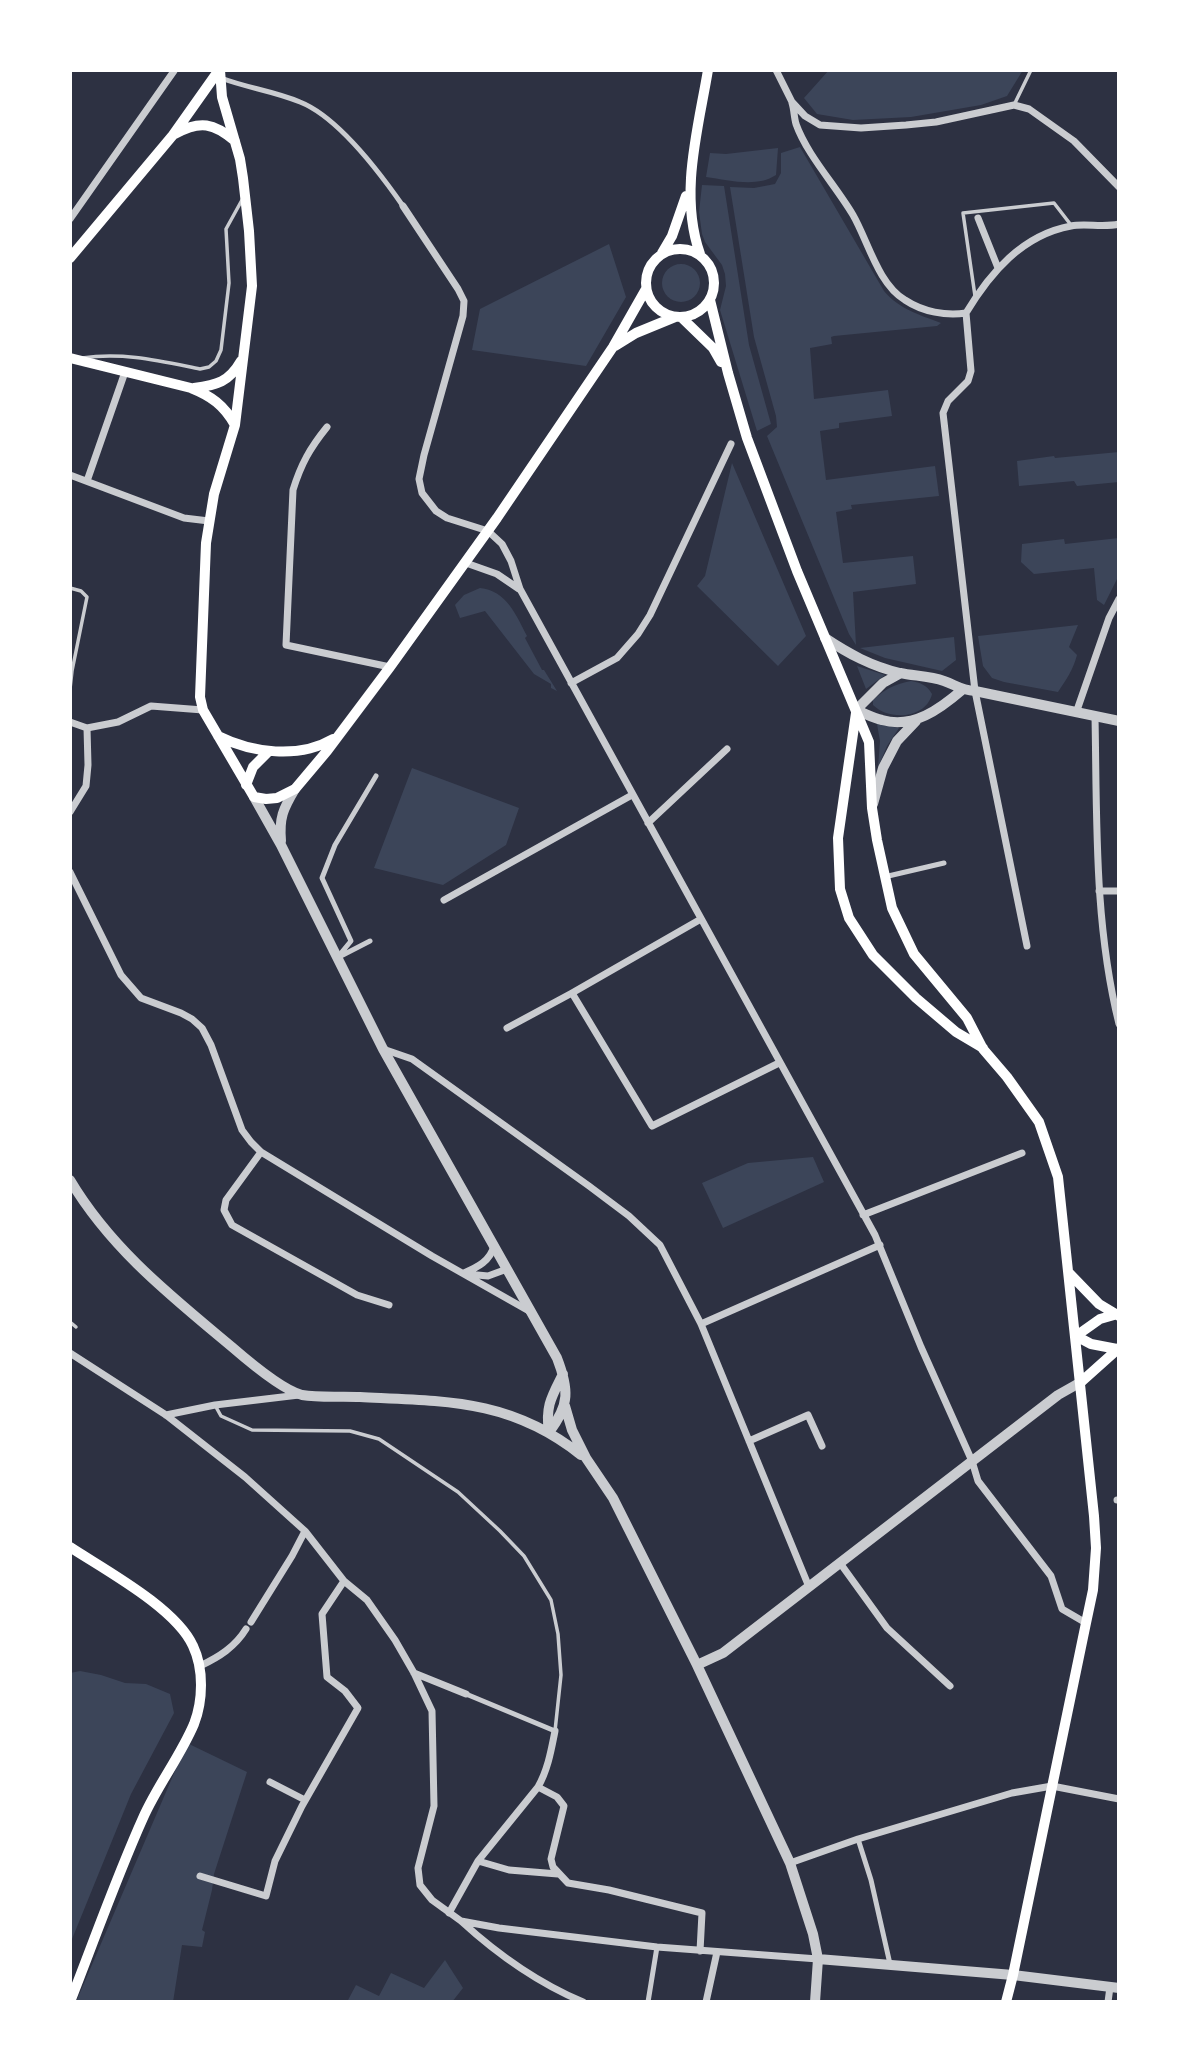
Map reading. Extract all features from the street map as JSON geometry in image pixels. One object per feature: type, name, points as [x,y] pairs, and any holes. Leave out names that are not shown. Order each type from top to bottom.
[{"type":"main road","points":[[220,73],[222,97],[240,159],[252,286],[235,425],[214,494],[209,521],[200,685],[203,710],[254,797],[265,799],[277,798],[295,789],[339,735],[488,531],[613,347],[646,289],[648,269],[672,236],[683,207],[690,184],[708,70]]},
{"type":"main road","points":[[70,258],[173,135],[220,73]]},
{"type":"main road","points":[[173,135],[192,126],[214,126],[235,141]]},
{"type":"main road","points":[[690,184],[694,236],[700,254]]},
{"type":"main road","points":[[613,347],[636,333],[698,312],[710,300],[715,286],[713,271],[700,254],[685,248],[662,253]]},
{"type":"main road","points":[[646,289],[659,310],[678,317],[713,348],[727,373]]},
{"type":"main road","points":[[710,300],[727,373],[752,450],[825,638],[869,742],[872,808],[892,908],[914,954],[967,1018],[983,1049],[1039,1122],[1058,1177],[1096,1548],[1093,1590],[1006,2002]]},
{"type":"main road","points":[[72,358],[207,394],[228,411],[235,425]]},
{"type":"main road","points":[[191,388],[210,386],[225,380],[235,372],[242,361]]},
{"type":"main road","points":[[856,710],[838,838],[839,889],[849,918],[873,955],[916,998],[956,1032],[983,1049]]},
{"type":"main road","points":[[218,736],[248,748],[290,751],[324,744],[339,735]]},
{"type":"main road","points":[[246,785],[253,766],[269,751]]},
{"type":"main road","points":[[1068,1272],[1099,1304],[1117,1315]]},
{"type":"main road","points":[[1076,1336],[1100,1319],[1117,1315]]},
{"type":"main road","points":[[1076,1336],[1091,1344],[1118,1349]]},
{"type":"main road","points":[[1081,1382],[1118,1349]]},
{"type":"main road","points":[[70,1546],[164,1611],[186,1634],[194,1647],[200,1666],[200,1699],[194,1724],[144,1817],[70,2002]]},
{"type":"street","points":[[776,70],[792,102],[796,124],[851,213],[886,284],[904,300],[923,308],[948,316],[967,313]]},
{"type":"street","points":[[70,219],[174,71]]},
{"type":"street","points":[[220,73],[303,103],[324,116],[377,168],[458,289],[464,301],[463,316],[424,455],[419,479],[422,494],[436,512],[488,531],[502,544],[520,589],[880,1245],[921,1347],[972,1461],[978,1481],[1051,1576],[1062,1609],[1086,1623]]},
{"type":"street","points":[[792,102],[805,116],[820,125],[860,128],[936,122],[1014,105],[1029,109],[1074,141],[1119,187]]},
{"type":"street","points":[[978,218],[998,268]]},
{"type":"street","points":[[1027,946],[975,691],[943,413],[954,394],[968,381],[971,371],[967,313],[998,268],[1034,239],[1072,226],[1109,227],[1119,224]]},
{"type":"street","points":[[87,481],[125,372]]},
{"type":"street","points":[[327,426],[300,466],[293,490],[286,645],[390,667]]},
{"type":"street","points":[[571,683],[617,658],[638,634],[650,615],[731,444]]},
{"type":"street","points":[[70,475],[184,518],[209,521]]},
{"type":"street","points":[[466,562],[497,574],[520,589]]},
{"type":"street","points":[[1076,713],[1105,629],[1119,598]]},
{"type":"street","points":[[825,638],[873,666],[943,680],[962,690],[1119,721]]},
{"type":"street","points":[[901,673],[883,682],[856,710],[884,721],[916,721]]},
{"type":"street","points":[[872,808],[883,768],[897,741],[916,721],[943,706],[962,690]]},
{"type":"street","points":[[70,722],[87,728],[118,722],[151,706],[203,710]]},
{"type":"street","points":[[1095,716],[1101,928],[1119,1024]]},
{"type":"street","points":[[70,812],[86,786],[87,728]]},
{"type":"street","points":[[648,823],[727,749]]},
{"type":"street","points":[[337,958],[351,941],[322,878],[335,845],[376,776]]},
{"type":"street","points":[[281,845],[279,825],[283,809],[295,789]]},
{"type":"street","points":[[444,900],[632,795]]},
{"type":"street","points":[[254,797],[281,845],[383,1049],[557,1358],[563,1374],[565,1405],[572,1430],[586,1458],[613,1499],[698,1665],[790,1863],[813,1934],[818,1959],[816,2002]]},
{"type":"street","points":[[884,877],[944,863]]},
{"type":"street","points":[[70,872],[121,975],[141,998],[181,1013],[202,1028],[211,1045],[242,1130],[261,1152],[531,1312]]},
{"type":"street","points":[[1099,891],[1119,891]]},
{"type":"street","points":[[507,1028],[701,919]]},
{"type":"street","points":[[337,958],[370,942]]},
{"type":"street","points":[[572,993],[652,1126],[779,1063]]},
{"type":"street","points":[[383,1049],[412,1059],[629,1216],[660,1245],[701,1324],[809,1587]]},
{"type":"street","points":[[261,1152],[226,1200],[225,1210],[232,1225],[357,1295],[389,1305]]},
{"type":"street","points":[[863,1214],[1022,1153]]},
{"type":"street","points":[[70,1180],[103,1228],[134,1263],[262,1372],[300,1394]]},
{"type":"street","points":[[701,1324],[880,1245]]},
{"type":"street","points":[[463,1274],[485,1261],[492,1254],[494,1246]]},
{"type":"street","points":[[463,1274],[488,1276],[507,1269]]},
{"type":"street","points":[[500,1294],[510,1293],[517,1288]]},
{"type":"street","points":[[70,1353],[166,1415],[245,1476],[305,1531],[344,1581],[367,1600],[395,1640],[432,1712],[434,1806],[418,1868],[420,1885],[432,1900],[490,1947],[558,1992],[583,2002]]},
{"type":"street","points":[[549,1432],[546,1415],[563,1374]]},
{"type":"street","points":[[698,1665],[723,1653],[1058,1395],[1081,1382]]},
{"type":"street","points":[[166,1415],[215,1405],[300,1394],[443,1401],[476,1405],[511,1415],[549,1432],[586,1458]]},
{"type":"street","points":[[549,1432],[565,1405]]},
{"type":"street","points":[[749,1441],[808,1415],[822,1446]]},
{"type":"street","points":[[200,1666],[219,1657],[239,1640],[305,1531]]},
{"type":"street","points":[[840,1563],[887,1628],[950,1686]]},
{"type":"street","points":[[200,1876],[266,1895],[275,1861],[304,1803],[358,1708],[345,1691],[327,1677],[322,1614],[344,1581]]},
{"type":"street","points":[[414,1673],[555,1731],[549,1765],[538,1787],[478,1861],[449,1913]]},
{"type":"street","points":[[270,1782],[304,1803]]},
{"type":"street","points":[[790,1863],[858,1839],[1012,1793],[1052,1786],[1119,1799]]},
{"type":"street","points":[[538,1787],[557,1797],[564,1806],[551,1859],[559,1874],[568,1883],[609,1890],[702,1913],[700,1951]]},
{"type":"street","points":[[858,1839],[871,1880],[890,1964]]},
{"type":"street","points":[[478,1861],[509,1870],[559,1874]]},
{"type":"street","points":[[461,1921],[657,1947],[890,1964],[1114,1987],[1108,2002]]},
{"type":"street","points":[[648,2002],[657,1947]]},
{"type":"street","points":[[706,2002],[717,1952]]},
{"type":"lane","points":[[1014,105],[1031,70]]},
{"type":"lane","points":[[72,358],[105,354],[134,356],[200,369],[209,367],[216,361],[221,350],[229,283],[226,229],[245,195]]},
{"type":"lane","points":[[975,299],[963,213],[1054,203],[1072,226]]},
{"type":"lane","points":[[70,588],[81,591],[87,597],[70,689]]},
{"type":"lane","points":[[70,664],[72,671]]},
{"type":"lane","points":[[70,1322],[76,1327]]},
{"type":"lane","points":[[215,1405],[221,1416],[252,1430],[350,1431],[379,1439],[458,1492],[500,1531],[524,1556],[551,1600],[558,1634],[561,1675],[555,1731]]},
{"type":"shaded area","points":[[829,70],[1023,70],[1007,96],[981,105],[911,117],[853,120],[817,114],[804,98]]},
{"type":"shaded area","points":[[800,147],[884,291],[903,307],[941,323],[937,326],[834,336],[831,337],[832,344],[810,348],[814,399],[888,390],[892,416],[839,423],[839,428],[820,431],[826,480],[935,466],[939,496],[851,505],[852,509],[836,512],[843,563],[913,556],[916,584],[853,592],[856,645],[849,634],[767,436],[777,427],[776,416],[754,337],[730,187],[754,188],[775,184],[781,173],[781,153]]},
{"type":"shaded area","points":[[778,148],[776,175],[768,179],[742,182],[706,177],[710,153],[726,154]]},
{"type":"shaded area","points":[[702,185],[724,186],[749,345],[771,424],[757,431],[720,310],[726,286],[725,274],[702,234],[699,212]]},
{"type":"shaded area","points":[[609,244],[626,297],[586,366],[472,350],[480,309]]},
{"type":"shaded area","points":[[681,264],[694,270],[700,283],[694,296],[681,302],[668,296],[662,283],[668,270]]},
{"type":"shaded area","points":[[1119,452],[1119,482],[1077,486],[1074,481],[1019,486],[1017,461]]},
{"type":"shaded area","points":[[732,463],[806,636],[778,666],[697,586],[705,576]]},
{"type":"shaded area","points":[[1119,538],[1119,575],[1104,605],[1097,600],[1094,568],[1034,574],[1021,562],[1022,544],[1064,539],[1065,544]]},
{"type":"shaded area","points":[[480,588],[497,594],[509,605],[519,620],[542,670],[557,691],[534,674],[485,611],[460,618],[455,605],[464,595]]},
{"type":"shaded area","points":[[1078,625],[1069,647],[1077,655],[1058,692],[992,678],[983,666],[978,636]]},
{"type":"shaded area","points":[[954,637],[956,660],[942,671],[885,658],[860,648]]},
{"type":"shaded area","points":[[857,666],[885,675],[866,689]]},
{"type":"shaded area","points":[[911,681],[928,688],[932,694],[922,709],[915,713],[897,715],[888,714],[873,705],[873,700],[886,690]]},
{"type":"shaded area","points":[[877,724],[899,728],[878,767],[880,741]]},
{"type":"shaded area","points":[[412,768],[519,808],[506,845],[443,885],[374,868]]},
{"type":"shaded area","points":[[813,1157],[824,1182],[723,1228],[702,1183],[748,1163]]},
{"type":"shaded area","points":[[80,1671],[125,1683],[146,1684],[170,1694],[174,1713],[131,1794],[70,1944],[70,1673]]},
{"type":"shaded area","points":[[187,1743],[247,1772],[214,1874],[202,1930],[205,1932],[202,1947],[182,1945],[173,2002],[76,2002]]},
{"type":"shaded area","points":[[445,1960],[463,1988],[452,2002],[347,2002],[356,1985],[379,1996],[391,1973],[424,1988]]}]
